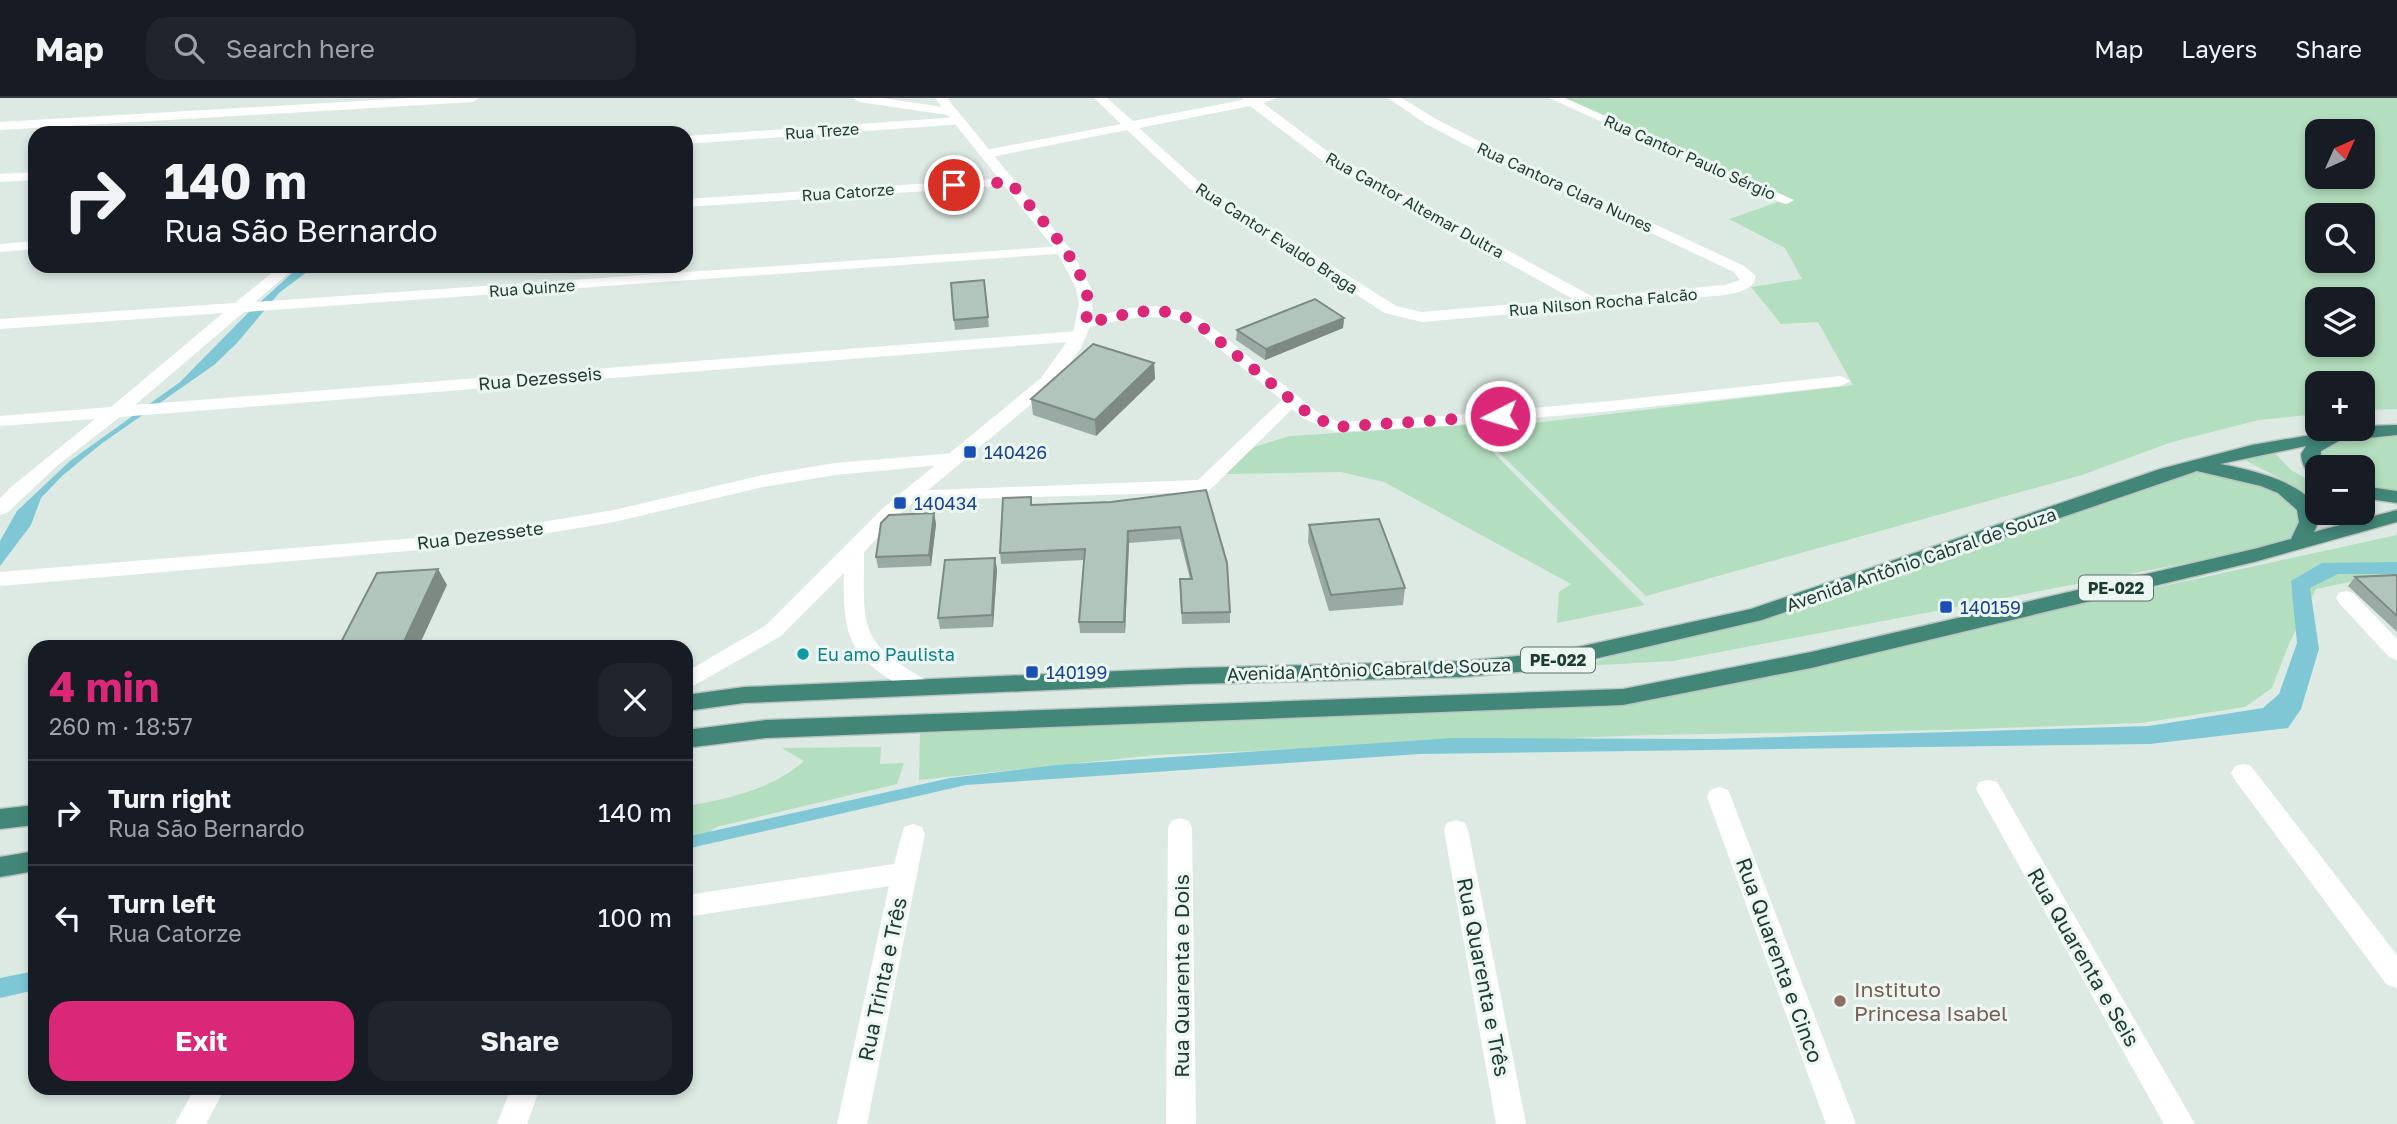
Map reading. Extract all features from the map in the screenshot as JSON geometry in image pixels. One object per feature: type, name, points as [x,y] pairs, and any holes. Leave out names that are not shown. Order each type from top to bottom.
[{"type":"highway","name":"Avenida Antônio Cabral de Souza","points":[[2375,432],[2397,430]]},
{"type":"highway","name":"Avenida Antônio Cabral de Souza","points":[[693,702],[744,695],[1189,676],[1463,669],[1551,661],[1755,615],[2185,468],[2252,450],[2307,441]]},
{"type":"highway","points":[[2309,455],[2315,447],[2327,441]]},
{"type":"highway","points":[[2185,468],[2232,471],[2264,480],[2294,495],[2302,505],[2309,522],[2299,541]]},
{"type":"highway","points":[[2375,494],[2397,497]]},
{"type":"highway","name":"Avenida Antônio Cabral de Souza","points":[[693,738],[766,729],[1623,697],[1811,660],[2254,555],[2397,516]]},
{"type":"highway","points":[[0,820],[28,816]]},
{"type":"highway","points":[[0,867],[28,862]]},
{"type":"street","points":[[0,126],[473,98]]},
{"type":"street","points":[[859,98],[955,116]]},
{"type":"street","points":[[693,678],[773,631],[890,512],[1047,382],[1083,329],[1088,305],[1086,290],[1064,250],[942,98]]},
{"type":"street","name":"Rua Cantor Evaldo Braga","points":[[1100,98],[1194,186],[1391,310],[1407,315],[1440,316]]},
{"type":"street","points":[[986,154],[1129,127],[1250,100],[1272,98]]},
{"type":"street","name":"Rua Cantora Clara Nunes","points":[[1394,98],[1430,121],[1490,152],[1739,269]]},
{"type":"street","name":"Rua Cantor Paulo Sérgio","points":[[1555,98],[1787,200]]},
{"type":"street","name":"Rua Cantor Altemar Dultra","points":[[1250,100],[1325,156],[1590,302]]},
{"type":"street","name":"Rua Treze","points":[[693,139],[955,116]]},
{"type":"street","points":[[0,141],[21,125]]},
{"type":"street","points":[[0,178],[28,176]]},
{"type":"street","name":"Rua Catorze","points":[[693,203],[1010,182]]},
{"type":"street","points":[[0,248],[28,246]]},
{"type":"street","name":"Rua Quinze","points":[[0,324],[1064,250]]},
{"type":"street","name":"Rua Nilson Rocha Falcão","points":[[1440,316],[1732,289],[1747,282],[1748,276],[1739,269]]},
{"type":"street","points":[[0,509],[76,442],[124,411],[281,273]]},
{"type":"street","name":"Rua Dezesseis","points":[[0,421],[1083,329],[1156,310],[1177,312],[1196,322],[1291,401],[1322,422],[1348,428],[1611,407],[1841,381]]},
{"type":"street","points":[[908,497],[1203,486],[1291,401]]},
{"type":"street","name":"Rua Dezessete","points":[[6,578],[477,539],[614,516],[763,481],[835,470],[955,459]]},
{"type":"street","points":[[854,551],[856,631],[868,653],[886,669],[920,687]]},
{"type":"street","points":[[2346,598],[2397,652]]},
{"type":"street","points":[[2243,773],[2397,976]]},
{"type":"street","name":"Rua Quarenta e Seis","points":[[1988,789],[2180,1124]]},
{"type":"street","name":"Rua Quarenta e Cinco","points":[[1718,797],[1841,1124]]},
{"type":"street","name":"Rua Quarenta e Dois","points":[[1180,828],[1181,1124]]},
{"type":"street","name":"Rua Quarenta e Três","points":[[1456,830],[1511,1124]]},
{"type":"street","name":"Rua Trinta e Três","points":[[852,1124],[913,834]]},
{"type":"street","points":[[693,905],[905,873]]},
{"type":"street","points":[[190,1124],[207,1095]]},
{"type":"street","points":[[512,1124],[523,1095]]},
{"type":"green space","points":[[1552,98],[2397,98],[2397,409],[2375,410],[2375,371],[2305,371],[2305,415],[2259,420],[2172,442],[2082,475],[1646,596],[1476,430],[1853,385],[1818,322],[1781,324],[1751,287],[1802,279],[1785,248],[1729,219],[1781,201]]},
{"type":"green space","points":[[1466,425],[1645,605],[1557,623],[1559,592],[1571,584],[1384,482],[1341,472],[1224,474],[1254,447],[1290,436]]},
{"type":"green space","points":[[2397,433],[2397,492],[2375,489],[2375,455],[2317,455],[2334,441],[2375,441],[2375,434]]},
{"type":"green space","points":[[2273,451],[2291,470],[2305,478],[2305,506],[2283,480],[2237,456]]},
{"type":"green space","points":[[2175,473],[2219,473],[2279,490],[2299,508],[2299,523],[2294,538],[2250,551],[1673,661],[1582,666]]},
{"type":"green space","points":[[2397,535],[2397,582],[2354,581],[2316,589],[2289,644],[2272,688],[2245,707],[2141,723],[1945,730],[1647,735],[1156,755],[919,780],[920,733],[1623,704]]},
{"type":"green space","points":[[881,747],[880,764],[904,763],[897,784],[716,827],[693,845],[693,805],[764,786],[792,771],[804,761],[782,748]]},
{"type":"water","points":[[292,273],[306,273],[279,293],[237,343],[214,365],[101,444],[62,476],[41,498],[31,525],[0,566],[0,541],[17,511],[70,461],[180,382],[248,313]]},
{"type":"water","points":[[2397,562],[2397,574],[2338,574],[2310,588],[2319,649],[2301,709],[2288,728],[2150,744],[1420,754],[966,785],[693,847],[693,835],[950,778],[1056,765],[1452,738],[1713,739],[2149,726],[2263,708],[2279,694],[2297,643],[2291,581],[2322,563]]},
{"type":"water","points":[[28,972],[28,992],[0,998],[0,978]]},
{"type":"building","points":[[984,280],[988,317],[954,320],[951,283]]},
{"type":"building","points":[[1315,299],[1344,318],[1266,349],[1237,330]]},
{"type":"building","points":[[1093,344],[1154,363],[1095,420],[1031,399]]},
{"type":"building","points":[[1206,490],[1227,563],[1230,612],[1182,613],[1180,579],[1192,579],[1180,527],[1128,531],[1124,622],[1079,622],[1085,549],[1000,553],[1003,498],[1031,497],[1031,505],[1111,502]]},
{"type":"building","points":[[934,513],[929,555],[876,557],[881,523],[889,515]]},
{"type":"building","points":[[1379,519],[1405,588],[1331,595],[1309,525]]},
{"type":"building","points":[[995,558],[992,615],[938,618],[945,560]]},
{"type":"building","points":[[438,569],[405,640],[342,640],[377,573]]},
{"type":"building","points":[[2397,575],[2397,616],[2355,577]]},
{"type":"place","name":"140426","points":[[970,452]]},
{"type":"place","name":"140434","points":[[900,503]]},
{"type":"place","name":"140159","points":[[1946,607]]},
{"type":"place","name":"Eu amo Paulista","points":[[803,654]]},
{"type":"place","name":"140199","points":[[1032,672]]},
{"type":"place","name":"Instituto Princesa Isabel","points":[[1840,1001]]},
{"type":"route","points":[[954,185],[1010,182],[1078,272],[1086,290],[1086,323],[1156,310],[1177,312],[1196,322],[1310,415],[1336,427],[1500,416]]}]
